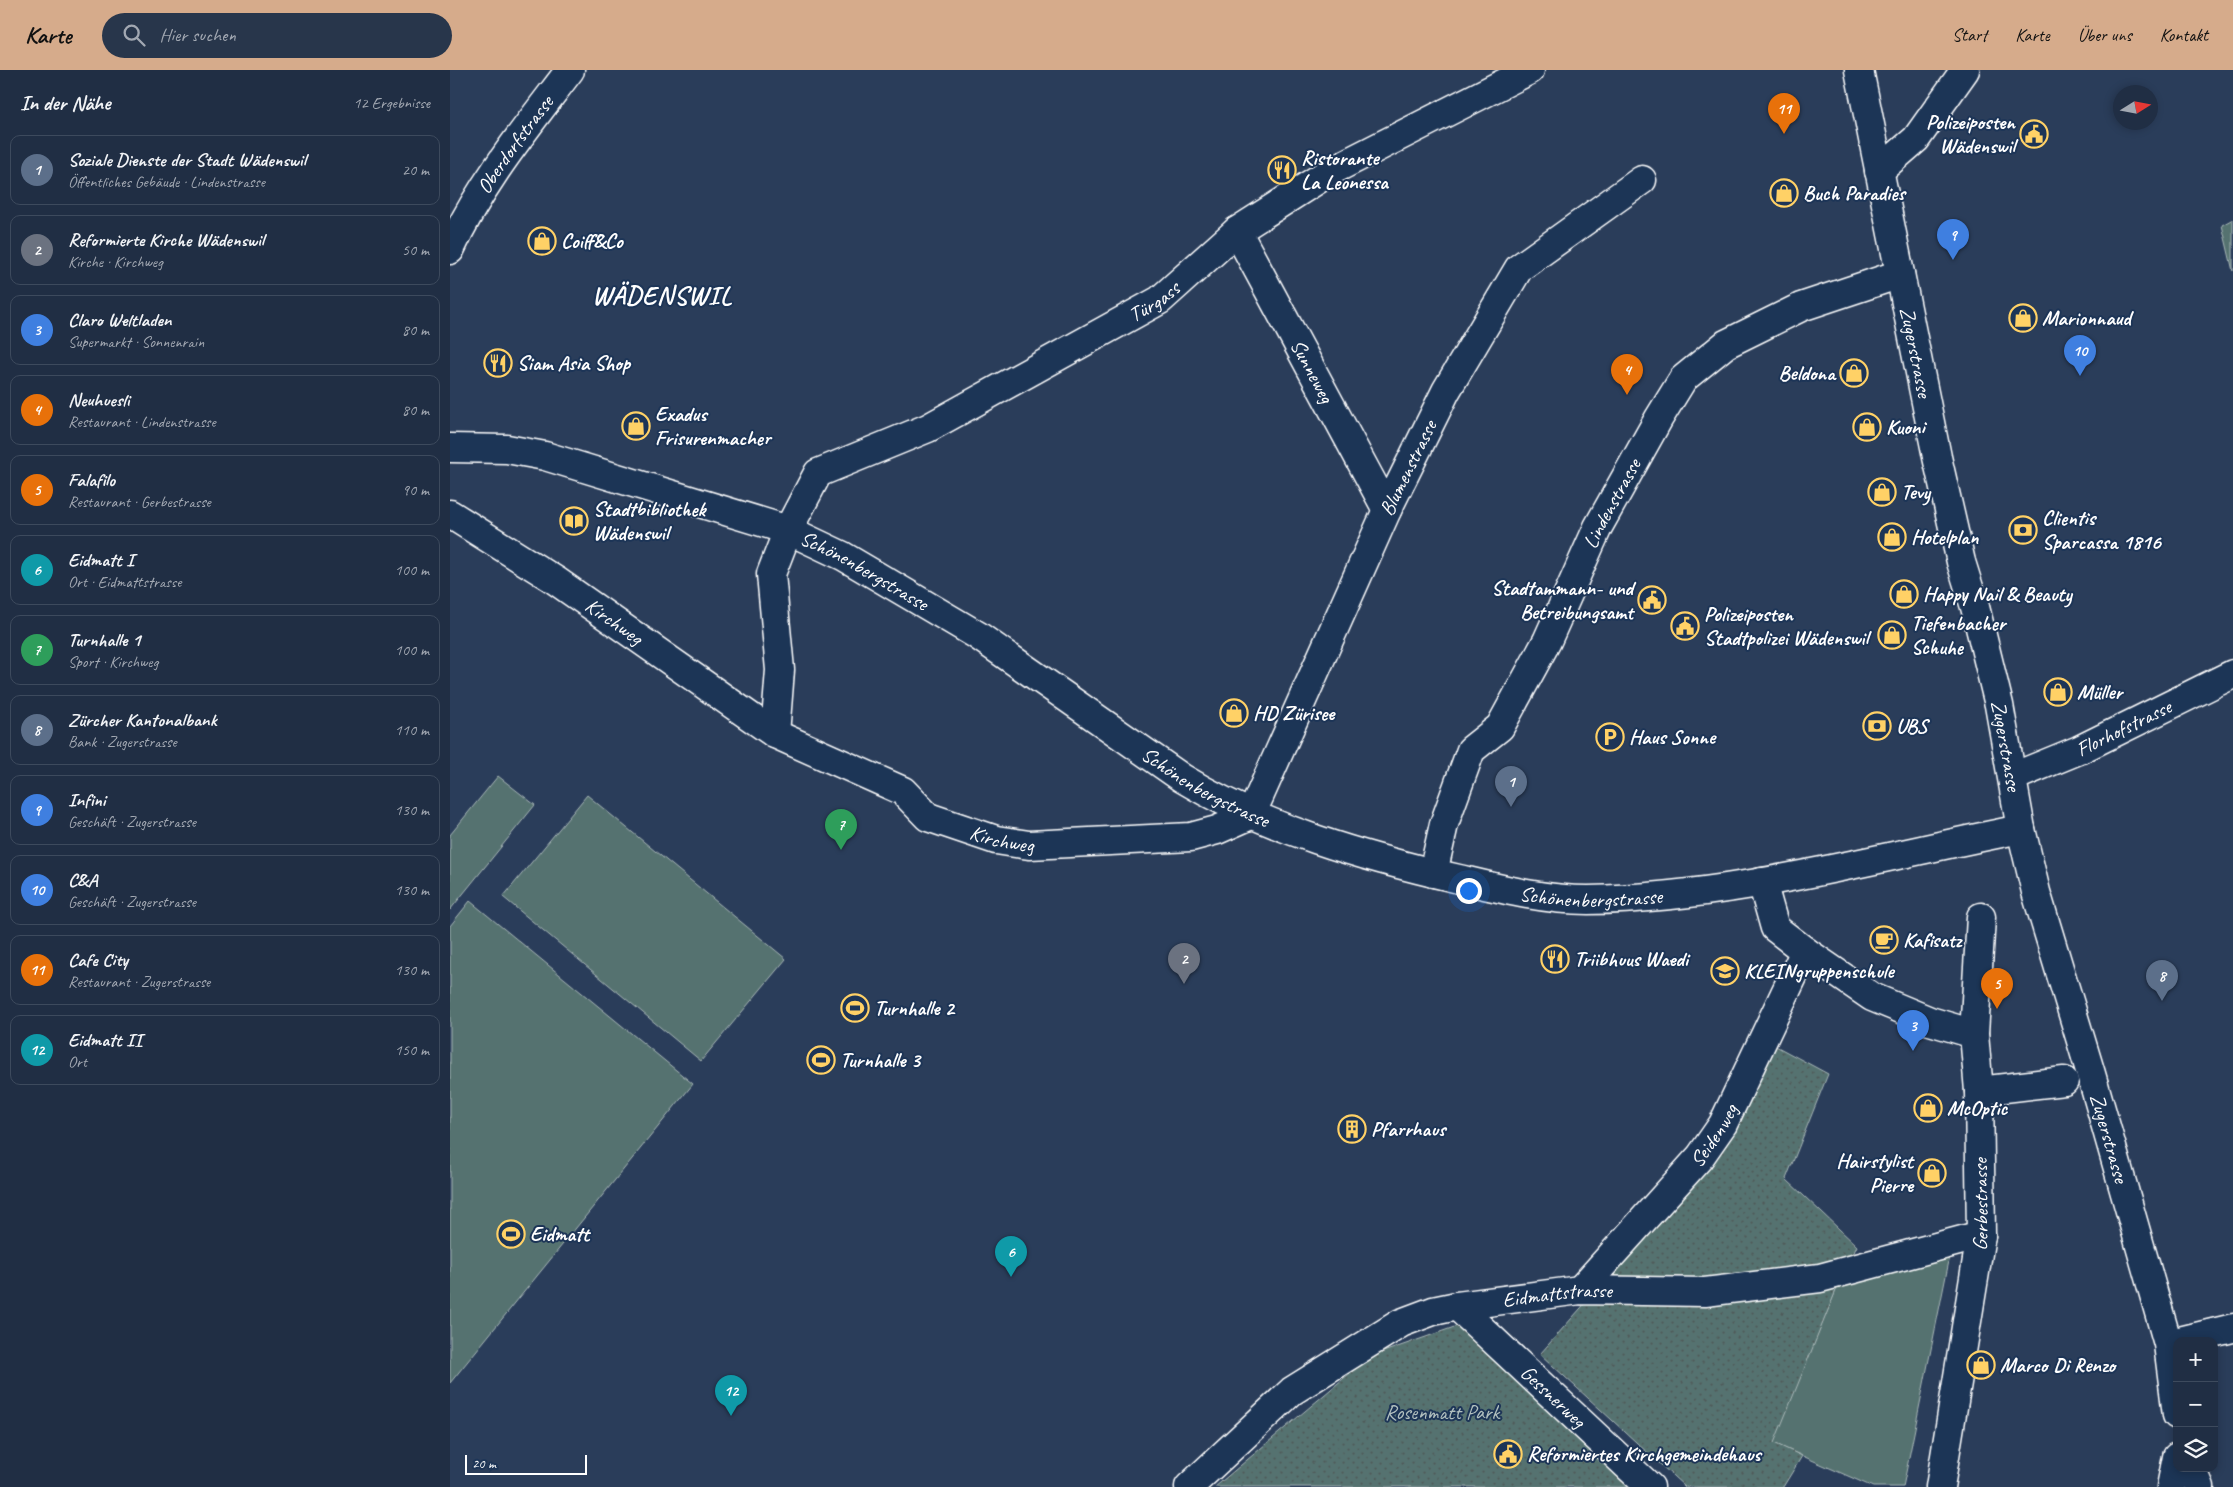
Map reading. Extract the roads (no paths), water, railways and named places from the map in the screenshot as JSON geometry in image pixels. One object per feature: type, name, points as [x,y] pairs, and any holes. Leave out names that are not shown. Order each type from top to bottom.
[{"type":"street","name":"Oberdorfstrasse","points":[[450,250],[456,218],[570,70]]},
{"type":"street","name":"Türgass","points":[[788,530],[818,474],[928,428],[1160,300],[1237,231],[1332,171],[1530,70]]},
{"type":"street","name":"Zugerstrasse","points":[[1859,70],[1937,457],[1961,562],[1975,608],[1999,705],[2021,829],[2036,892],[2173,1337]]},
{"type":"street","points":[[1878,171],[1916,139],[1965,70]]},
{"type":"street","name":"Blumenstrasse","points":[[1251,815],[1387,510],[1446,391],[1519,268],[1642,180]]},
{"type":"street","name":"Sunneweg","points":[[1237,231],[1387,510]]},
{"type":"street","name":"Lindenstrasse","points":[[1433,873],[1444,824],[1471,750],[1500,727],[1547,641],[1598,527],[1683,379],[1726,344],[1801,307],[1900,274]]},
{"type":"street","name":"Schönenbergstrasse","points":[[450,448],[507,449],[545,456],[788,530],[843,556],[977,635],[1182,778],[1217,799],[1251,815],[1342,848],[1433,873],[1529,896],[1586,900],[1650,896],[1762,882],[2021,829]]},
{"type":"street","name":"Kirchweg","points":[[450,514],[555,580],[775,734],[903,791],[928,817],[996,840],[1029,846],[1191,837],[1217,830],[1251,815]]},
{"type":"street","points":[[775,734],[780,670],[771,574],[788,530]]},
{"type":"street","name":"Florhofstrasse","points":[[2013,777],[2080,750],[2233,674]]},
{"type":"street","points":[[1762,882],[1775,928],[1805,951],[1872,997],[1930,1021],[1974,1034]]},
{"type":"street","name":"Gerbestrasse","points":[[1940,1487],[1980,1235],[1979,1091],[1974,1034],[1980,917]]},
{"type":"street","name":"Seidenweg","points":[[1580,1290],[1700,1157],[1723,1124],[1805,951]]},
{"type":"street","points":[[1979,1091],[2064,1081]]},
{"type":"street","name":"Eidmattstrasse","points":[[1189,1487],[1292,1390],[1401,1322],[1457,1306],[1580,1290],[1705,1292],[1820,1278],[1980,1235]]},
{"type":"street","name":"Gessnerweg","points":[[1457,1306],[1650,1487]]},
{"type":"street","points":[[2196,1337],[2233,1328]]},
{"type":"street","points":[[2171,1487],[2174,1472]]},
{"type":"street","points":[[2194,1472],[2200,1487]]},
{"type":"place","name":"Cafe City","points":[[1784,134]]},
{"type":"place","name":"Polizeiposten Wädenswil","points":[[2034,134]]},
{"type":"place","name":"Ristorante La Leonessa","points":[[1282,170]]},
{"type":"place","name":"Buch Paradies","points":[[1784,193]]},
{"type":"place","name":"Coiff&Co","points":[[542,241]]},
{"type":"place","name":"Infini","points":[[1953,260]]},
{"type":"place","name":"Marionnaud","points":[[2023,318]]},
{"type":"place","name":"Siam Asia Shop","points":[[498,363]]},
{"type":"place","name":"Beldona","points":[[1854,373]]},
{"type":"place","name":"C&A","points":[[2080,376]]},
{"type":"place","name":"Neuhuesli","points":[[1627,395]]},
{"type":"place","name":"Exadus Frisurenmacher","points":[[636,426]]},
{"type":"place","name":"Kuoni","points":[[1867,427]]},
{"type":"place","name":"Tevy","points":[[1882,492]]},
{"type":"place","name":"Stadtbibliothek Wädenswil","points":[[574,521]]},
{"type":"place","name":"Clientis Sparcassa 1816","points":[[2023,530]]},
{"type":"place","name":"Hotelplan","points":[[1892,537]]},
{"type":"place","name":"Happy Nail & Beauty","points":[[1904,594]]},
{"type":"place","name":"Stadtammann- und Betreibungsamt","points":[[1652,600]]},
{"type":"place","name":"Polizeiposten Stadtpolizei Wädenswil","points":[[1685,626]]},
{"type":"place","name":"Tiefenbacher Schuhe","points":[[1892,635]]},
{"type":"place","name":"Müller","points":[[2058,692]]},
{"type":"place","name":"HD Zürisee","points":[[1234,713]]},
{"type":"place","name":"UBS","points":[[1877,726]]},
{"type":"place","name":"Haus Sonne","points":[[1610,737]]},
{"type":"place","name":"Soziale Dienste der Stadt Wädenswil","points":[[1511,807]]},
{"type":"place","name":"Turnhalle 1","points":[[841,850]]},
{"type":"place","name":"Kafisatz","points":[[1884,940]]},
{"type":"place","name":"Triibhuus Waedi","points":[[1555,959]]},
{"type":"place","name":"KLEINgruppenschule","points":[[1725,971]]},
{"type":"place","name":"Reformierte Kirche Wädenswil","points":[[1184,984]]},
{"type":"place","name":"Zürcher Kantonalbank","points":[[2162,1001]]},
{"type":"place","name":"Turnhalle 2","points":[[855,1008]]},
{"type":"place","name":"Falafilo","points":[[1997,1009]]},
{"type":"place","name":"Claro Weltladen","points":[[1913,1051]]},
{"type":"place","name":"Turnhalle 3","points":[[821,1060]]},
{"type":"place","name":"McOptic","points":[[1928,1108]]},
{"type":"place","name":"Pfarrhaus","points":[[1352,1129]]},
{"type":"place","name":"Hairstylist Pierre","points":[[1932,1173]]},
{"type":"place","name":"Eidmatt","points":[[511,1234]]},
{"type":"place","name":"Eidmatt I","points":[[1011,1277]]},
{"type":"place","name":"Marco Di Renzo","points":[[1981,1365]]},
{"type":"place","name":"Eidmatt II","points":[[731,1416]]},
{"type":"place","name":"Reformiertes Kirchgemeindehaus","points":[[1508,1454]]},
{"type":"district","name":"WÄDENSWIL","points":[[662,295]]},
{"type":"park label","name":"Rosenmatt Park","points":[[1442,1412]]}]
